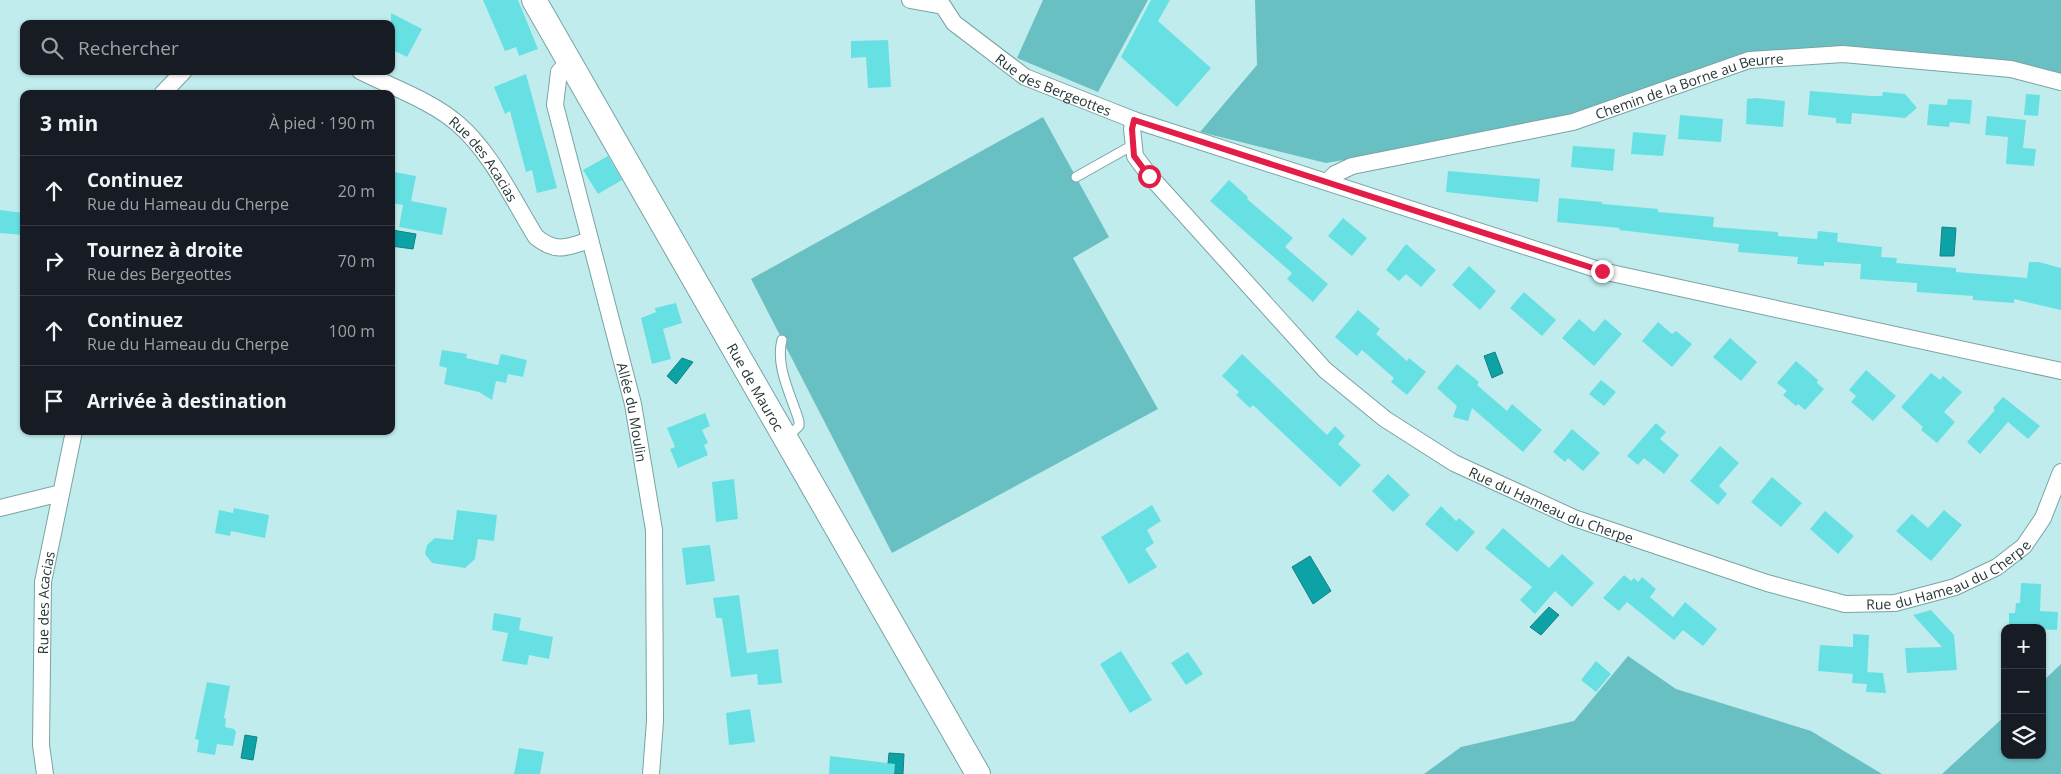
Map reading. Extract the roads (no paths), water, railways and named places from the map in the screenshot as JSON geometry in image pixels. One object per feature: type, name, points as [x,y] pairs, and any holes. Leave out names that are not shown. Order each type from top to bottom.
[{"type":"street","name":"Rue de Mauroc","points":[[534,0],[978,774]]},
{"type":"street","name":"Rue des Bergeottes","points":[[910,0],[945,3],[954,23],[1025,77],[1134,120],[1327,182]]},
{"type":"street","name":"Chemin de la Borne au Beurre","points":[[1327,182],[1334,174],[1352,166],[1572,122],[1749,60],[1842,54],[2011,69],[2061,82]]},
{"type":"street","name":"Allée du Moulin","points":[[569,61],[559,72],[555,104],[633,404],[654,530],[655,721],[651,774]]},
{"type":"street","points":[[166,90],[180,75]]},
{"type":"street","name":"Rue des Acacias","points":[[368,75],[435,108],[458,124],[482,148],[536,238],[545,245],[559,250],[590,240]]},
{"type":"street","name":"Rue du Hameau du Cherpe","points":[[1134,120],[1134,156],[1149,176],[1325,370],[1385,419],[1454,463],[1574,518],[1767,583],[1845,604],[1895,603],[1955,587],[1997,566],[2024,546],[2043,518],[2061,472]]},
{"type":"street","points":[[1327,182],[1602,271],[2061,371]]},
{"type":"street","name":"Rue des Acacias","points":[[46,774],[41,745],[43,582],[73,435]]},
{"type":"street","points":[[0,508],[61,493]]},
{"type":"lane","points":[[1076,177],[1134,145]]},
{"type":"lane","points":[[782,340],[779,350],[780,364],[799,420],[799,426],[785,439]]}]
